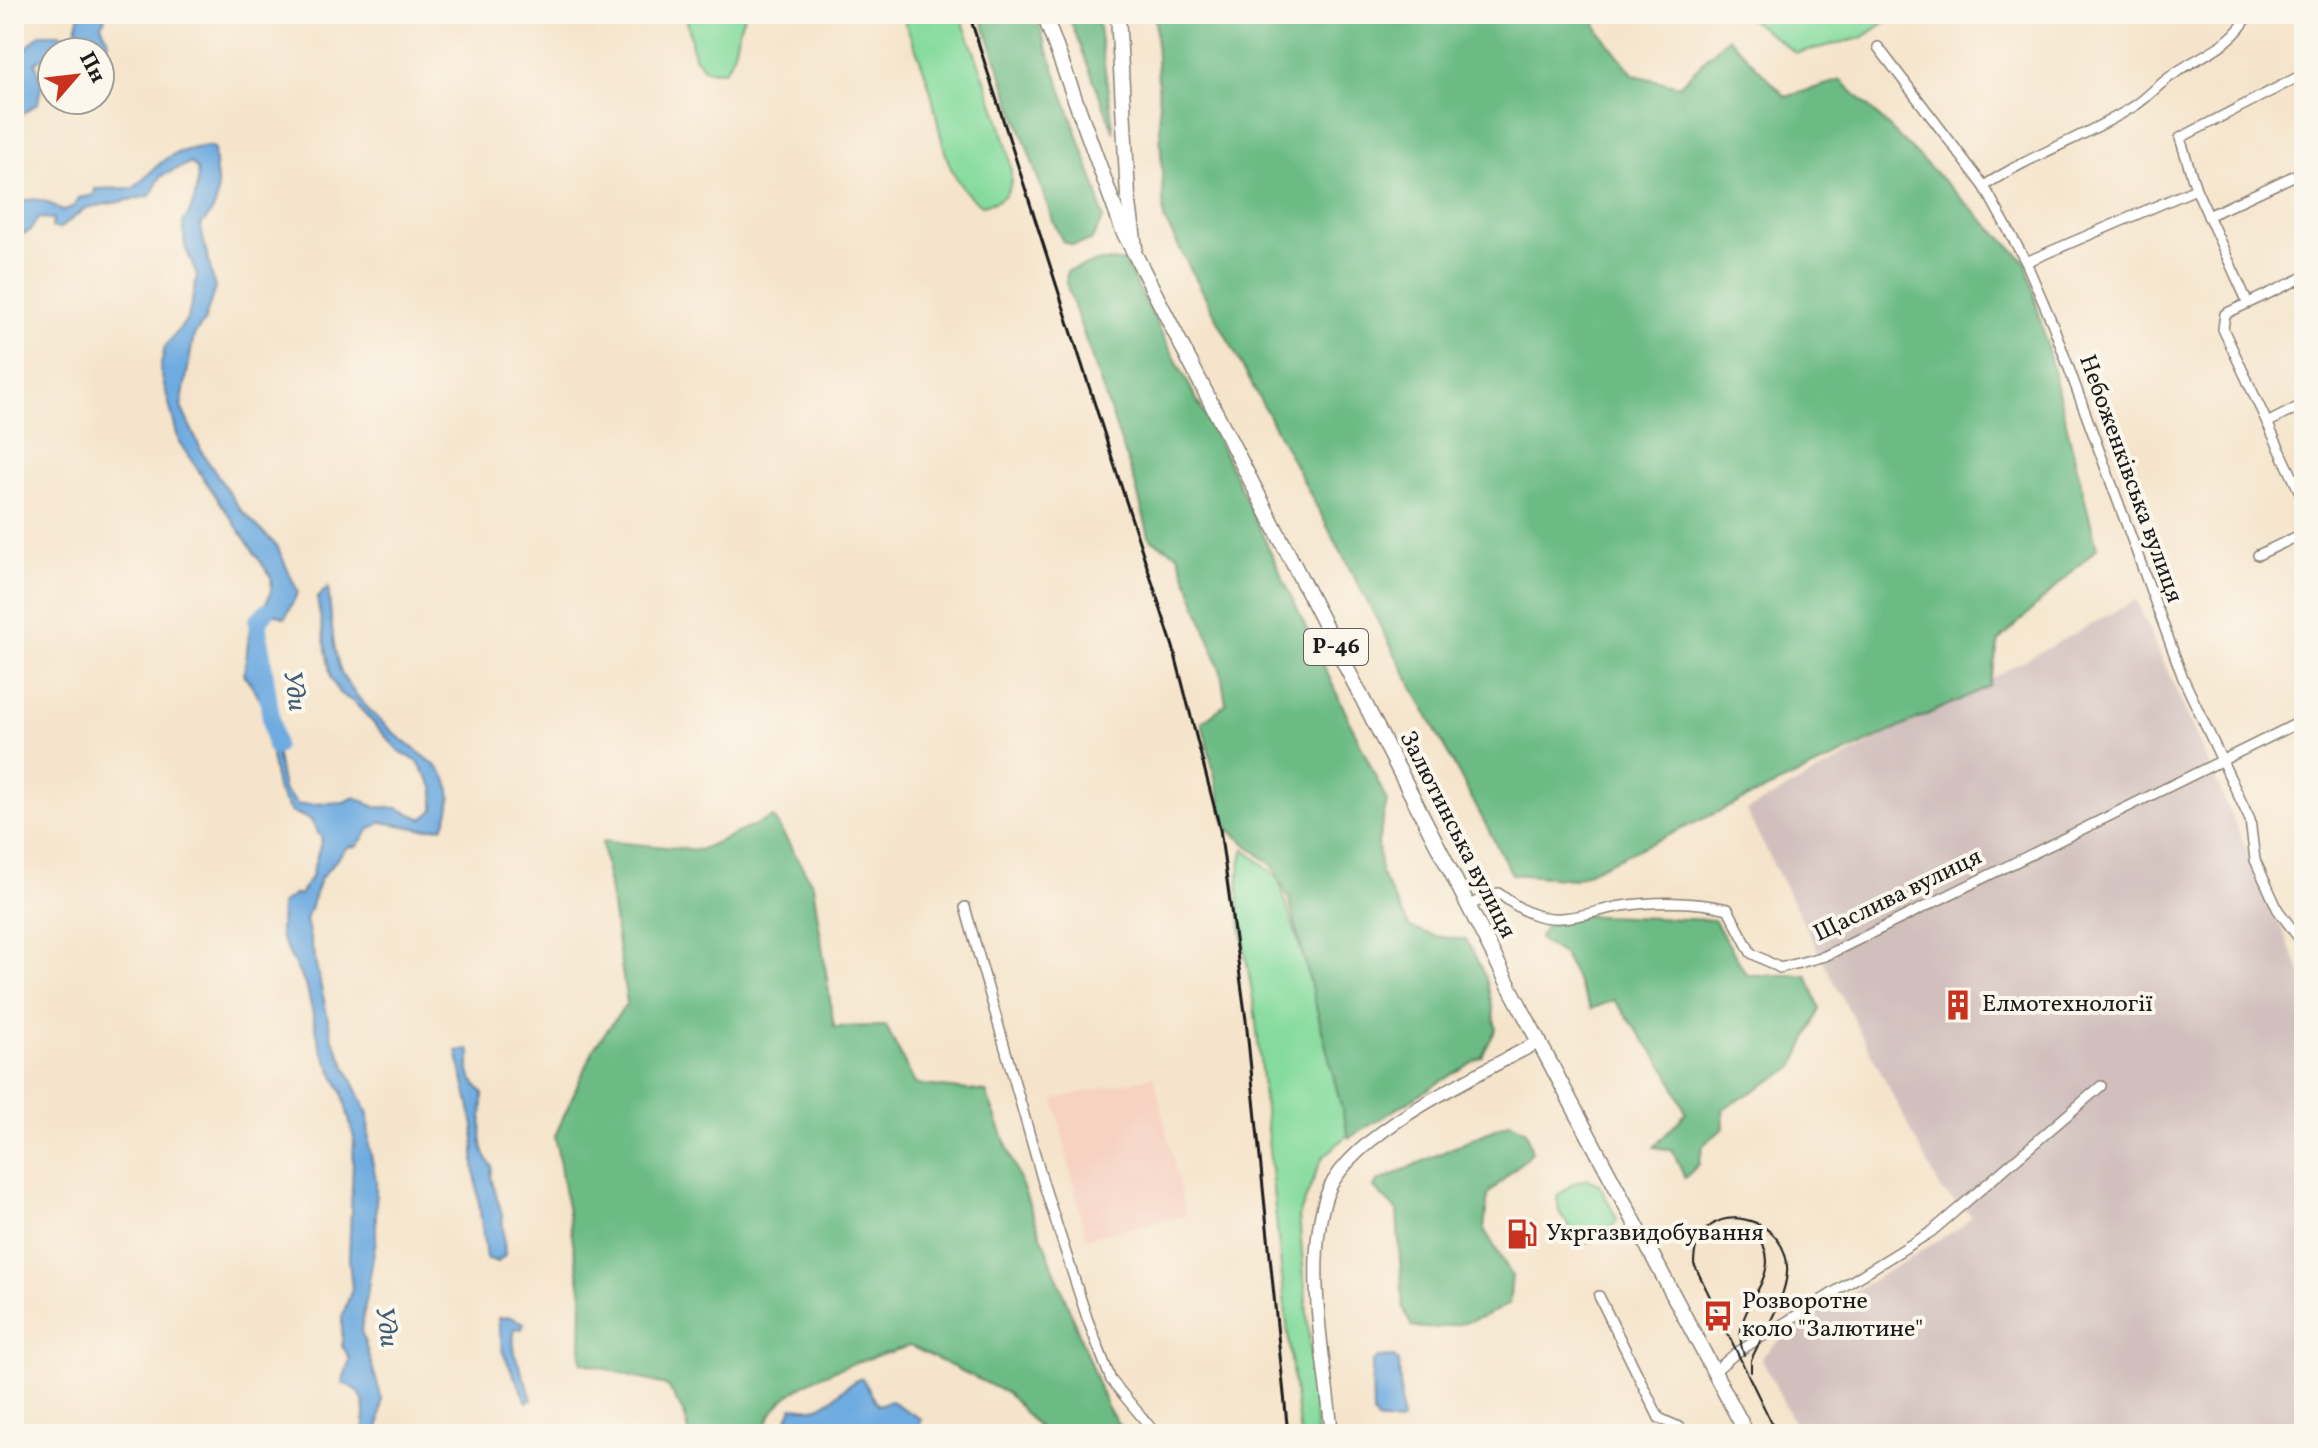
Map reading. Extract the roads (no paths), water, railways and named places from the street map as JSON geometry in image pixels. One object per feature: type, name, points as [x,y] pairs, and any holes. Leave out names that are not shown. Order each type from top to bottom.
[{"type":"main road","name":"Р-46","points":[[1044,14],[1123,231],[1136,251]]},
{"type":"main road","name":"Р-46","points":[[1118,14],[1128,196],[1136,251]]},
{"type":"main road","name":"Залютинська вулиця","points":[[1136,251],[1469,905],[1747,1434]]},
{"type":"main road","points":[[1332,1434],[1320,1316],[1317,1241],[1326,1194],[1356,1152],[1396,1122],[1540,1041]]},
{"type":"street","points":[[1984,186],[2011,168],[2135,105],[2175,73],[2229,42],[2239,33],[2249,14]]},
{"type":"street","name":"Небоженківська вулиця","points":[[1878,47],[1984,186],[2026,262],[2053,325],[2183,678],[2219,760],[2238,789],[2250,820],[2255,860],[2278,910],[2304,945]]},
{"type":"street","points":[[2248,303],[2196,189],[2180,138],[2304,74]]},
{"type":"street","points":[[2208,216],[2304,171]]},
{"type":"street","points":[[2026,262],[2196,189]]},
{"type":"street","points":[[2304,277],[2225,314],[2223,329],[2304,501]]},
{"type":"street","points":[[2267,423],[2304,404]]},
{"type":"street","points":[[2258,555],[2304,533]]},
{"type":"street","name":"Щаслива вулиця","points":[[1469,905],[1498,893],[1530,914],[1568,917],[1587,917],[1622,906],[1710,905],[1728,909],[1751,953],[1780,968],[1825,956],[2304,720]]},
{"type":"street","points":[[965,907],[1043,1182],[1087,1318],[1111,1380],[1156,1434]]},
{"type":"street","points":[[1715,1371],[1736,1353],[1931,1232],[2101,1086]]},
{"type":"street","points":[[1599,1296],[1659,1418],[1681,1428],[1684,1434]]},
{"type":"water","points":[[80,14],[102,14],[105,18],[101,25],[106,36],[74,36]]},
{"type":"water","points":[[41,34],[65,36],[39,36]]},
{"type":"water","points":[[36,38],[36,104],[14,120],[16,72]]},
{"type":"water","points":[[207,146],[214,148],[218,190],[214,208],[200,225],[215,288],[204,322],[194,335],[181,407],[203,454],[240,509],[277,546],[298,592],[285,618],[274,613],[265,623],[259,639],[259,682],[264,685],[283,789],[298,805],[344,802],[355,797],[375,807],[397,808],[423,819],[434,810],[434,788],[418,762],[399,751],[355,703],[339,693],[331,678],[317,598],[328,587],[334,646],[344,678],[380,720],[440,770],[451,793],[443,827],[421,829],[382,822],[369,830],[357,846],[347,847],[320,879],[306,920],[332,1037],[368,1114],[369,1146],[376,1179],[376,1239],[361,1330],[382,1399],[378,1434],[362,1434],[364,1402],[357,1391],[342,1383],[350,1359],[342,1345],[342,1317],[352,1289],[349,1259],[354,1138],[342,1092],[320,1046],[307,988],[280,936],[281,904],[295,894],[300,895],[311,877],[322,839],[310,819],[291,812],[277,790],[262,702],[244,674],[251,619],[269,596],[271,577],[179,442],[160,369],[165,347],[188,318],[195,287],[197,275],[185,246],[183,222],[195,197],[197,169],[190,163],[161,176],[150,196],[86,208],[59,229],[52,227],[53,219],[38,218],[30,231],[14,238],[14,208],[26,200],[38,200],[63,211],[73,207],[79,198],[94,195],[95,189],[134,188],[173,155]]},
{"type":"water","points":[[469,1049],[470,1076],[483,1093],[483,1149],[492,1166],[491,1178],[502,1214],[505,1255],[498,1262],[486,1258],[474,1165],[474,1126],[457,1051]]},
{"type":"water","points":[[510,1317],[524,1323],[522,1329],[515,1328],[513,1338],[516,1356],[532,1400],[527,1402],[503,1353],[498,1318]]},
{"type":"water","points":[[1394,1357],[1399,1362],[1402,1421],[1399,1423],[1377,1420],[1373,1414],[1372,1363],[1378,1358]]},
{"type":"water","points":[[862,1378],[878,1405],[891,1401],[921,1419],[918,1434],[787,1434],[786,1421],[792,1407],[818,1407]]},
{"type":"waterway","name":"Уди","points":[[266,612],[257,622],[275,746]]},
{"type":"tram line","points":[[1751,1372],[1751,1360],[1784,1290],[1786,1257],[1777,1239],[1763,1226],[1745,1220],[1727,1219],[1710,1226],[1698,1241],[1694,1264],[1777,1434]]},
{"type":"tram line","points":[[1744,1355],[1740,1337],[1743,1321],[1764,1277],[1767,1262],[1764,1246],[1753,1229]]},
{"type":"railway","points":[[969,14],[1173,647],[1220,829],[1246,1020],[1288,1434]]},
{"type":"place","name":"Елмотехнології","points":[[1958,1005]]},
{"type":"place","name":"Укргазвидобування","points":[[1522,1234]]},
{"type":"place","name":"Розворотне коло \"Залютине\"","points":[[1718,1316]]}]
